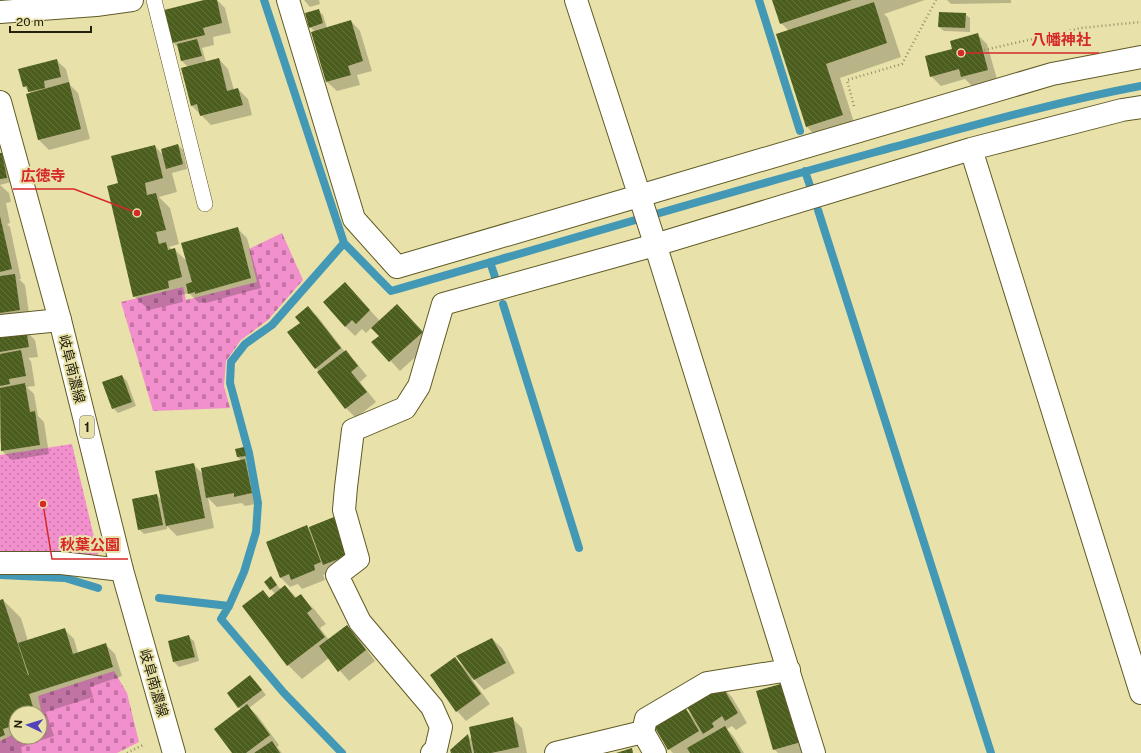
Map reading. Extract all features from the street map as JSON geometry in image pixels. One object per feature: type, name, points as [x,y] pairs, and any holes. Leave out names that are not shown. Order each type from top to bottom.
[{"type":"street","points":[[0,12],[96,5],[132,0]]},
{"type":"street","points":[[288,0],[354,219],[397,267],[640,200],[860,130],[1052,74],[1141,57]]},
{"type":"street","points":[[576,0],[654,240],[814,753]]},
{"type":"street","name":"岐阜南濃線","points":[[0,102],[60,320],[122,570],[174,753]]},
{"type":"street","points":[[432,753],[436,748],[441,728],[432,707],[360,622],[337,575],[358,559],[344,510],[353,430],[405,408],[419,386],[443,304],[654,240],[971,149],[1122,110],[1141,107]]},
{"type":"street","points":[[971,149],[1141,693]]},
{"type":"street","points":[[0,326],[60,320]]},
{"type":"street","points":[[0,563],[60,564],[122,570]]},
{"type":"street","points":[[655,753],[643,732],[646,719],[707,683],[789,670]]},
{"type":"street","points":[[556,753],[643,732]]},
{"type":"lane","points":[[154,0],[205,204]]},
{"type":"path","points":[[860,130],[847,80],[902,64],[936,0]]},
{"type":"path","points":[[984,50],[1081,28],[1141,22]]},
{"type":"green space","points":[[282,233],[303,280],[268,320],[241,340],[226,361],[224,386],[230,408],[153,411],[121,302],[183,287],[186,300],[257,282],[249,249]]},
{"type":"green space","points":[[72,444],[98,554],[94,561],[0,553],[0,455]]},
{"type":"green space","points":[[114,671],[127,693],[139,742],[117,753],[0,753],[0,741],[8,737],[8,745],[48,745],[48,705],[40,705],[38,696]]},
{"type":"building","points":[[204,0],[217,0],[222,23],[203,28],[205,35],[172,43],[164,10]]},
{"type":"building","points":[[772,0],[852,0],[780,24]]},
{"type":"building","points":[[874,2],[887,43],[826,64],[843,115],[806,127],[776,34]]},
{"type":"building","points":[[319,9],[323,23],[309,28],[305,13]]},
{"type":"building","points":[[939,12],[966,13],[965,28],[938,27]]},
{"type":"building","points":[[351,20],[363,61],[348,66],[351,75],[326,82],[311,32]]},
{"type":"building","points":[[978,33],[988,70],[961,77],[959,69],[930,77],[925,56],[952,49],[950,41]]},
{"type":"building","points":[[197,39],[202,56],[181,61],[177,44]]},
{"type":"building","points":[[219,58],[227,91],[238,88],[243,105],[200,116],[197,104],[191,106],[181,68]]},
{"type":"building","points":[[57,59],[61,77],[44,81],[45,88],[28,92],[27,86],[23,87],[18,69]]},
{"type":"building","points":[[69,82],[81,129],[38,140],[26,94]]},
{"type":"building","points":[[178,144],[183,164],[166,169],[161,149]]},
{"type":"building","points":[[155,145],[163,178],[145,183],[147,195],[156,193],[166,230],[156,232],[159,244],[166,242],[168,250],[175,248],[182,277],[168,281],[169,288],[133,297],[107,186],[118,183],[111,156]]},
{"type":"building","points":[[0,153],[2,153],[7,178],[0,179]]},
{"type":"building","points":[[0,216],[12,269],[0,272]]},
{"type":"building","points":[[238,227],[251,278],[195,294],[195,292],[188,294],[186,284],[192,282],[181,243]]},
{"type":"building","points":[[15,274],[20,310],[0,313],[0,276]]},
{"type":"building","points":[[345,282],[370,310],[356,324],[352,320],[345,327],[323,302]]},
{"type":"building","points":[[397,304],[423,332],[389,362],[371,342],[379,336],[371,328]]},
{"type":"building","points":[[308,306],[341,348],[315,369],[287,332],[300,323],[295,317]]},
{"type":"building","points":[[26,329],[29,347],[0,352],[0,334]]},
{"type":"building","points":[[21,350],[26,376],[9,379],[10,384],[0,386],[0,354]]},
{"type":"building","points":[[346,350],[358,366],[351,372],[367,392],[345,409],[317,372]]},
{"type":"building","points":[[122,375],[132,402],[112,409],[102,382]]},
{"type":"building","points":[[25,383],[30,412],[35,411],[40,445],[1,451],[0,388]]},
{"type":"building","points":[[244,447],[246,456],[237,457],[235,449]]},
{"type":"building","points":[[245,459],[252,493],[234,497],[234,493],[206,498],[201,468]]},
{"type":"building","points":[[194,463],[205,518],[166,526],[155,471]]},
{"type":"building","points":[[157,494],[163,525],[138,530],[132,499]]},
{"type":"building","points":[[334,517],[349,555],[323,565],[309,527]]},
{"type":"building","points":[[307,525],[321,562],[314,565],[315,570],[291,580],[289,574],[280,578],[266,542]]},
{"type":"building","points":[[271,576],[277,585],[270,590],[264,582]]},
{"type":"building","points":[[285,585],[295,598],[301,594],[312,609],[307,613],[325,637],[287,666],[242,606],[263,590],[269,598]]},
{"type":"building","points":[[3,599],[28,675],[18,643],[65,628],[73,654],[106,643],[113,667],[29,694],[32,705],[8,705],[8,727],[3,729],[5,735],[0,737],[0,600]]},
{"type":"building","points":[[347,625],[366,650],[338,672],[319,646]]},
{"type":"building","points":[[189,635],[195,657],[173,662],[168,641]]},
{"type":"building","points":[[492,638],[506,663],[474,680],[456,656]]},
{"type":"building","points":[[455,657],[481,694],[456,712],[430,675]]},
{"type":"building","points":[[250,675],[262,690],[238,708],[227,693]]},
{"type":"building","points":[[784,683],[801,742],[773,750],[756,691]]},
{"type":"building","points":[[722,686],[738,713],[725,721],[722,716],[712,723],[714,727],[703,734],[687,707]]},
{"type":"building","points":[[247,704],[270,735],[246,753],[232,753],[214,729]]},
{"type":"building","points":[[685,707],[699,731],[668,750],[654,726]]},
{"type":"building","points":[[513,717],[519,747],[491,753],[474,753],[469,727]]},
{"type":"building","points":[[725,726],[741,753],[690,753],[687,748]]},
{"type":"building","points":[[468,734],[472,753],[451,753],[450,750]]},
{"type":"building","points":[[272,741],[280,753],[254,753]]},
{"type":"building","points":[[632,748],[633,753],[616,753]]},
{"type":"waterway","points":[[264,0],[344,243],[391,291],[872,153],[1039,108],[1141,86]]},
{"type":"waterway","points":[[759,0],[800,131]]},
{"type":"waterway","points":[[805,171],[810,186]]},
{"type":"waterway","points":[[818,210],[991,753]]},
{"type":"waterway","points":[[342,753],[284,693],[221,619],[229,606],[244,572],[256,532],[258,503],[249,453],[230,383],[231,362],[245,344],[272,325],[344,243]]},
{"type":"waterway","points":[[490,262],[496,280]]},
{"type":"waterway","points":[[503,304],[579,548]]},
{"type":"waterway","points":[[0,575],[65,578],[98,588]]},
{"type":"waterway","points":[[159,598],[229,606]]},
{"type":"place","name":"八幡神社","points":[[961,53]]},
{"type":"place","name":"広徳寺","points":[[137,213]]},
{"type":"place","name":"秋葉公園","points":[[43,504]]}]
